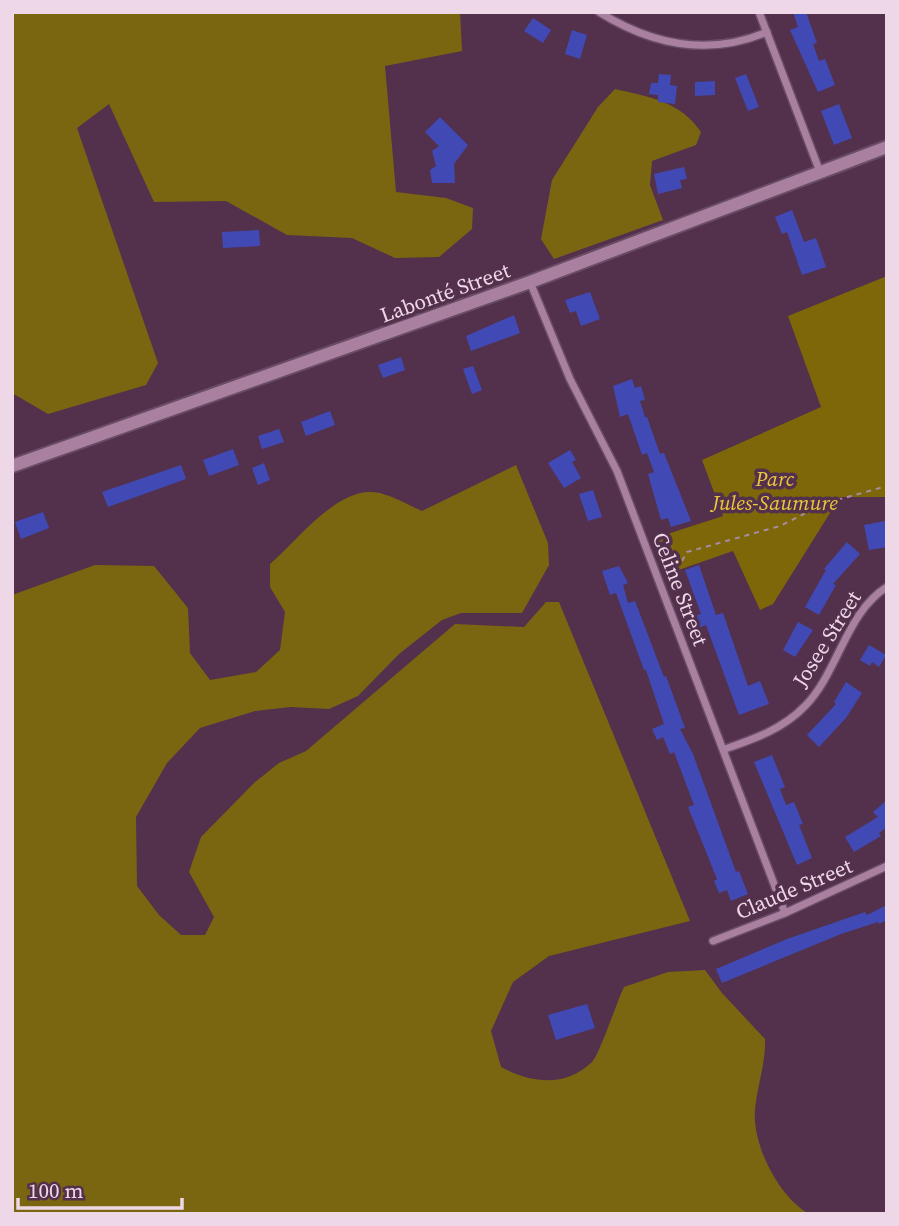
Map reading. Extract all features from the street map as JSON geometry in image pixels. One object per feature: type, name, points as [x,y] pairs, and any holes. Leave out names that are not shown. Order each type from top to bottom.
[{"type":"street","points":[[599,12],[655,37],[694,48],[720,46],[766,32]]},
{"type":"street","points":[[760,12],[820,172]]},
{"type":"street","name":"Labonté Street","points":[[12,466],[530,282],[887,147]]},
{"type":"street","name":"Celine Street","points":[[530,282],[570,379],[617,471],[785,913]]},
{"type":"street","name":"Josee Street","points":[[725,750],[771,731],[807,705],[862,614],[876,594],[887,587]]},
{"type":"street","name":"Claude Street","points":[[713,941],[785,913],[887,866]]},
{"type":"path","points":[[682,561],[687,552],[780,526],[826,503],[887,486]]},
{"type":"green space","name":"Parc Jules-Saumure","points":[[887,276],[887,497],[840,497],[773,604],[760,610],[733,551],[667,574],[652,539],[723,516],[702,460],[821,407],[788,316]]},
{"type":"shaded area","points":[[12,12],[460,12],[462,51],[385,66],[396,192],[446,198],[473,208],[472,229],[439,257],[395,258],[352,238],[287,235],[226,201],[154,202],[109,104],[77,128],[158,363],[146,385],[48,414],[12,393]]},
{"type":"shaded area","points":[[615,89],[652,98],[674,107],[701,132],[696,145],[652,161],[650,185],[663,220],[554,259],[541,239],[552,180],[598,107]]},
{"type":"shaded area","points":[[516,465],[548,543],[549,565],[522,613],[461,613],[442,620],[399,654],[358,696],[329,709],[291,707],[255,711],[200,728],[167,763],[136,817],[137,886],[159,915],[181,935],[205,935],[214,917],[189,872],[201,837],[254,783],[279,763],[306,751],[455,624],[524,627],[546,602],[559,602],[690,921],[549,956],[513,982],[491,1031],[501,1067],[536,1079],[571,1076],[595,1058],[624,987],[668,972],[705,970],[722,993],[765,1039],[755,1110],[758,1139],[778,1183],[787,1196],[809,1214],[12,1214],[12,595],[95,565],[154,566],[188,608],[190,653],[210,680],[256,672],[280,650],[285,612],[270,587],[270,564],[316,519],[343,500],[371,492],[390,496],[422,511]]},
{"type":"building","points":[[793,12],[806,12],[817,43],[813,44],[819,61],[825,59],[835,85],[818,92],[790,30],[798,27]]},
{"type":"building","points":[[533,18],[551,30],[543,43],[524,31]]},
{"type":"building","points":[[572,30],[587,35],[580,59],[565,54]]},
{"type":"building","points":[[659,74],[671,75],[670,85],[677,86],[675,104],[658,102],[658,95],[649,94],[651,83],[658,83]]},
{"type":"building","points":[[746,74],[759,107],[748,111],[735,78]]},
{"type":"building","points":[[715,81],[715,95],[695,96],[695,82]]},
{"type":"building","points":[[839,104],[852,138],[834,145],[821,111]]},
{"type":"building","points":[[440,117],[468,145],[454,164],[455,183],[432,183],[430,170],[436,166],[432,151],[439,146],[425,132]]},
{"type":"building","points":[[684,167],[687,179],[680,180],[682,188],[658,194],[654,174]]},
{"type":"building","points":[[792,210],[804,242],[816,238],[826,267],[802,275],[787,232],[782,234],[775,217]]},
{"type":"building","points":[[259,230],[260,246],[223,248],[222,232]]},
{"type":"building","points":[[590,292],[600,319],[581,326],[576,311],[570,313],[565,300]]},
{"type":"building","points":[[514,315],[520,333],[471,351],[466,336]]},
{"type":"building","points":[[401,357],[405,370],[383,378],[378,365]]},
{"type":"building","points":[[473,366],[482,390],[472,394],[463,369]]},
{"type":"building","points":[[632,379],[635,388],[641,386],[645,400],[640,401],[645,417],[660,454],[664,453],[691,521],[671,527],[668,518],[661,520],[648,474],[654,472],[647,453],[642,455],[628,414],[620,417],[613,386]]},
{"type":"building","points":[[330,411],[335,425],[306,436],[301,422]]},
{"type":"building","points":[[279,429],[284,442],[262,449],[258,436]]},
{"type":"building","points":[[233,449],[239,465],[209,476],[203,460]]},
{"type":"building","points":[[570,450],[576,460],[572,462],[581,478],[564,488],[548,463]]},
{"type":"building","points":[[264,463],[270,480],[258,485],[252,468]]},
{"type":"building","points":[[181,465],[186,479],[108,507],[102,492]]},
{"type":"building","points":[[593,490],[602,517],[588,521],[579,494]]},
{"type":"building","points":[[43,512],[49,528],[21,539],[15,522]]},
{"type":"building","points":[[885,521],[887,547],[869,550],[864,525]]},
{"type":"building","points":[[847,542],[860,554],[833,584],[836,585],[819,615],[805,607],[826,570],[824,569]]},
{"type":"building","points":[[699,565],[716,615],[723,613],[748,686],[760,681],[769,704],[739,715],[706,625],[698,628],[693,616],[701,614],[685,570]]},
{"type":"building","points":[[619,566],[628,583],[623,585],[628,603],[635,601],[664,677],[666,676],[685,728],[680,729],[693,754],[736,872],[739,871],[748,894],[731,901],[727,890],[719,893],[714,881],[717,879],[688,807],[694,805],[674,752],[670,754],[663,737],[657,740],[652,729],[664,724],[616,593],[610,595],[602,571]]},
{"type":"building","points":[[798,622],[813,630],[795,657],[783,650]]},
{"type":"building","points":[[869,645],[886,655],[879,667],[872,662],[870,666],[860,660]]},
{"type":"building","points":[[846,682],[862,693],[846,718],[819,747],[807,735],[836,704],[834,702]]},
{"type":"building","points":[[772,755],[785,787],[780,789],[786,805],[794,802],[803,824],[799,825],[812,858],[797,865],[754,762]]},
{"type":"building","points":[[887,800],[887,827],[879,833],[881,836],[854,852],[845,837],[878,817],[873,812]]},
{"type":"building","points":[[887,905],[887,920],[879,924],[878,922],[841,934],[722,983],[716,969],[787,939],[865,912],[867,915]]},
{"type":"building","points":[[587,1004],[595,1028],[556,1040],[548,1015]]}]
